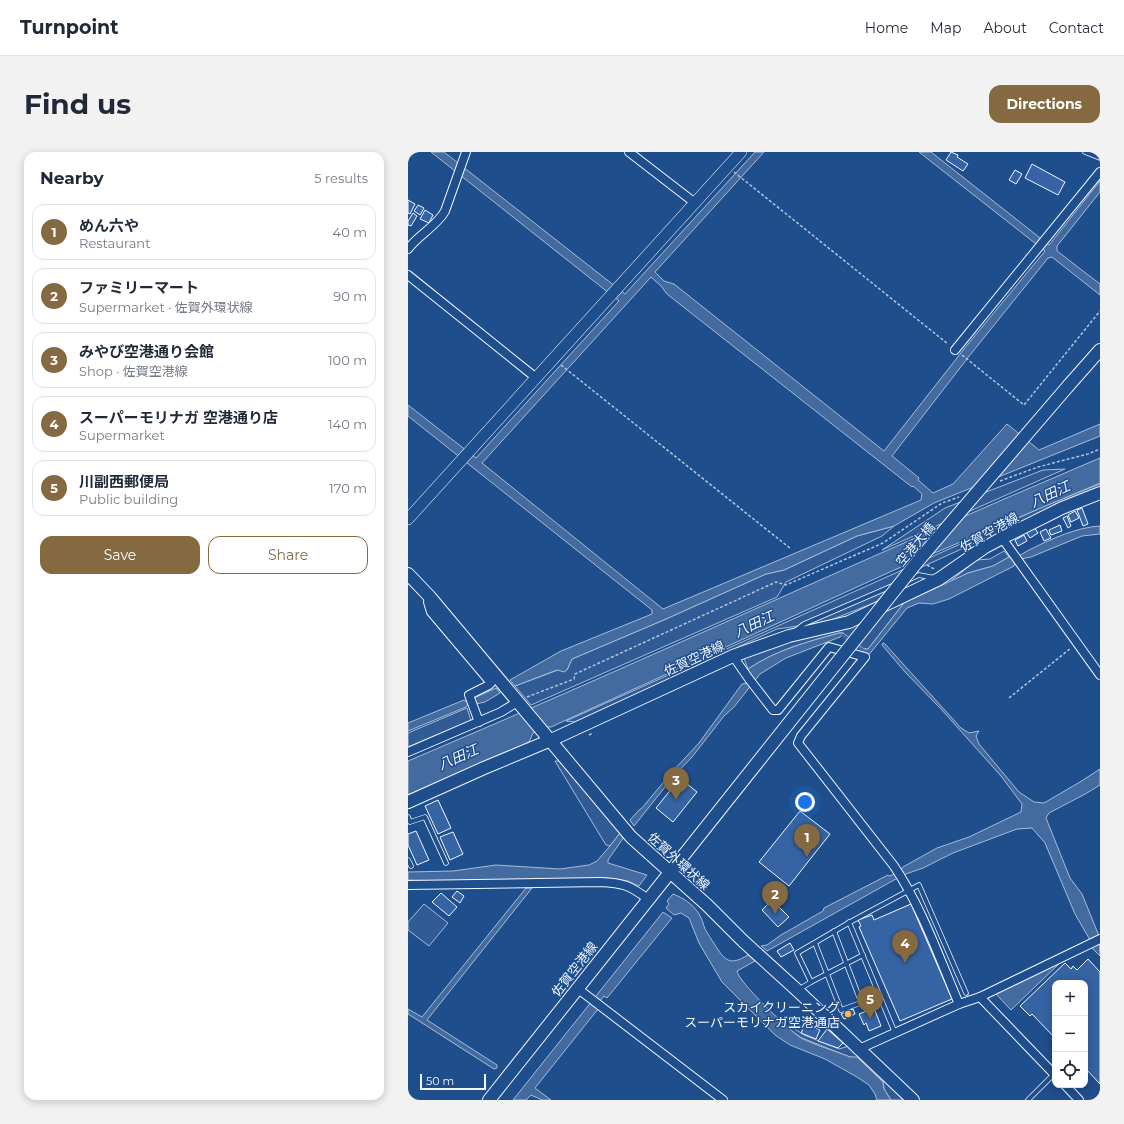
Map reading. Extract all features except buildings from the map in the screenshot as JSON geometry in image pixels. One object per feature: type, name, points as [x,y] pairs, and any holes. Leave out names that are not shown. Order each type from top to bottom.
[{"type":"main road","name":"空港大橋","points":[[788,724],[918,561],[1100,350]]},
{"type":"main road","name":"佐賀空港線","points":[[408,802],[484,768],[547,737],[733,656],[789,636],[849,622],[939,579],[985,547],[1002,538],[1062,508],[1100,493]]},
{"type":"main road","name":"佐賀外環状線","points":[[408,574],[430,597],[632,837],[707,905],[743,941],[802,994],[913,1100]]},
{"type":"main road","name":"佐賀空港線","points":[[489,1100],[788,724]]},
{"type":"street","points":[[408,250],[413,242],[442,217],[466,152]]},
{"type":"street","points":[[628,152],[694,203]]},
{"type":"street","points":[[408,519],[535,377],[741,152]]},
{"type":"street","points":[[955,350],[1100,172]]},
{"type":"street","points":[[408,276],[535,377]]},
{"type":"street","points":[[1002,538],[1019,564],[1100,675]]},
{"type":"street","points":[[430,597],[428,602],[431,612],[491,683],[469,695],[478,722]]},
{"type":"street","points":[[733,656],[773,710],[778,710],[829,647],[865,657],[801,736],[798,743],[899,874],[917,906],[959,1004]]},
{"type":"street","points":[[408,752],[519,703]]},
{"type":"street","points":[[408,885],[620,883],[630,887],[648,899]]},
{"type":"street","points":[[859,1049],[959,1004],[980,997],[1100,939]]},
{"type":"street","points":[[577,988],[723,1100]]},
{"type":"street","points":[[980,997],[1052,1071]]},
{"type":"street","points":[[1068,1088],[1080,1100]]},
{"type":"lane","points":[[1085,152],[1100,158]]},
{"type":"lane","points":[[408,817],[409,823],[425,817],[446,863]]},
{"type":"lane","points":[[408,860],[411,866]]},
{"type":"lane","points":[[811,982],[797,953],[849,922],[919,885],[966,993]]},
{"type":"lane","points":[[849,922],[895,1034]]},
{"type":"lane","points":[[834,931],[861,1002]]},
{"type":"lane","points":[[815,942],[841,1010],[880,996]]},
{"type":"lane","points":[[802,994],[811,982],[863,955]]},
{"type":"lane","points":[[1028,1100],[1052,1077]]},
{"type":"path","points":[[734,172],[1024,405],[1100,311]]},
{"type":"path","points":[[558,363],[791,549]]},
{"type":"path","points":[[1001,481],[1038,467],[1088,454],[1100,449]]},
{"type":"path","points":[[519,703],[574,679],[576,674],[776,582],[786,585],[882,543],[942,503],[964,495]]},
{"type":"path","points":[[1010,698],[1077,643]]},
{"type":"shaded area","points":[[1065,469],[882,550],[945,508],[1043,470]]},
{"type":"shaded area","points":[[1100,484],[1100,488],[1047,510],[900,577],[876,602],[826,622],[777,629],[575,722],[566,721],[1045,506]]},
{"type":"shaded area","points":[[894,526],[882,536],[786,582],[777,597],[531,705],[515,686],[558,670],[567,670],[572,659],[766,574],[784,570],[857,536]]},
{"type":"shaded area","points":[[1004,551],[1009,557],[993,566],[968,573],[948,583],[977,560],[990,559]]},
{"type":"shaded area","points":[[904,603],[868,649],[864,649],[843,633],[839,633],[804,643],[781,652],[748,669],[744,658],[782,642],[841,630]]},
{"type":"shaded area","points":[[467,708],[471,721],[408,749],[408,733]]},
{"type":"shaded area","points":[[555,761],[559,761],[620,833],[610,846],[606,845]]},
{"type":"shaded area","points":[[424,904],[448,923],[429,946],[408,930],[408,922]]},
{"type":"shaded area","points":[[792,1027],[804,1035],[839,1049],[849,1046],[903,1100],[891,1100],[884,1089],[883,1082],[857,1058],[850,1057],[802,1038],[790,1030]]},
{"type":"water","points":[[431,152],[444,152],[625,294],[755,152],[764,152],[655,272],[664,281],[674,284],[884,451],[964,349],[1045,251],[919,152],[931,152],[1049,245],[1100,181],[1100,192],[1057,246],[1057,251],[1100,284],[1100,295],[1052,257],[1048,258],[970,355],[892,456],[919,478],[918,480],[933,493],[953,484],[1007,424],[1039,450],[1100,424],[1100,436],[934,503],[894,526],[857,536],[784,570],[766,574],[572,659],[567,670],[564,672],[557,670],[515,686],[510,680],[561,651],[652,614],[652,610],[408,416],[408,405],[476,458],[619,301]],"holes":[[[651,277],[667,294],[912,487],[913,486],[922,494],[921,500],[663,609],[482,463]]]},
{"type":"water","name":"八田江","points":[[1100,458],[1100,483],[892,571],[551,727],[533,733],[529,742],[408,795],[408,761]]},
{"type":"water","points":[[1100,526],[1100,534],[1082,536],[1031,557],[1021,559],[1015,563],[1014,566],[949,599],[933,604],[919,603],[907,608],[867,657],[861,652],[864,649],[868,649],[904,603],[968,573],[993,566],[1009,557],[1012,559],[1015,558],[1028,550],[1056,538],[1074,531]]},
{"type":"water","points":[[843,633],[840,637],[786,658],[760,674],[734,707],[724,716],[692,757],[673,777],[634,826],[630,820],[699,743],[742,684],[748,683],[748,669],[781,652],[804,643]]},
{"type":"water","points":[[883,643],[961,728],[969,733],[979,731],[976,736],[979,744],[1019,792],[1034,802],[1044,803],[1100,769],[1100,785],[1049,813],[1046,818],[1070,878],[1082,894],[1099,936],[1100,956],[1093,949],[1090,940],[1075,914],[1045,843],[1032,828],[1017,829],[953,853],[923,868],[903,875],[767,951],[761,946],[767,945],[781,935],[823,911],[824,908],[888,875],[890,876],[899,872],[903,867],[937,848],[969,837],[1021,812],[1022,804],[1001,776],[941,709],[905,672],[882,645]]},
{"type":"water","points":[[496,688],[500,693],[485,702],[476,704],[475,702],[408,731],[408,723],[464,700],[467,702],[473,700],[474,698]]},
{"type":"water","points":[[620,833],[624,837],[608,860],[608,863],[647,875],[639,886],[628,881],[609,878],[447,881],[408,880],[408,872],[453,871],[496,865],[560,869],[589,865],[597,861]]},
{"type":"water","points":[[526,888],[532,888],[427,1020],[497,1065],[497,1068],[494,1069],[408,1014],[408,1009],[422,1017]]},
{"type":"water","points":[[673,894],[688,902],[697,910],[705,929],[725,958],[732,961],[748,955],[755,961],[737,971],[746,986],[776,1017],[801,1038],[850,1057],[857,1057],[883,1082],[884,1089],[891,1100],[877,1100],[869,1085],[857,1077],[825,1059],[790,1045],[775,1035],[722,982],[699,943],[689,918],[681,913],[674,915],[666,908],[669,904],[667,901]]},
{"type":"water","points":[[663,912],[672,918],[607,998],[604,996],[595,1007],[598,1009],[535,1088],[551,1100],[542,1100],[531,1095],[526,1100],[513,1100]]},
{"type":"water","points":[[1063,960],[1011,1010],[995,993]]},
{"type":"waterway","points":[[842,635],[849,641]]},
{"type":"waterway","points":[[855,645],[863,650]]},
{"type":"place","name":"みやび空港通り会館","points":[[676,800]]},
{"type":"place","name":"めん六や","points":[[807,857]]},
{"type":"place","name":"ファミリーマート","points":[[775,914]]},
{"type":"place","name":"スーパーモリナガ 空港通り店","points":[[905,963]]},
{"type":"place","name":"スカイクリーニング スーパーモリナガ空港通店","points":[[848,1014]]},
{"type":"place","name":"川副西郵便局","points":[[870,1019]]}]
